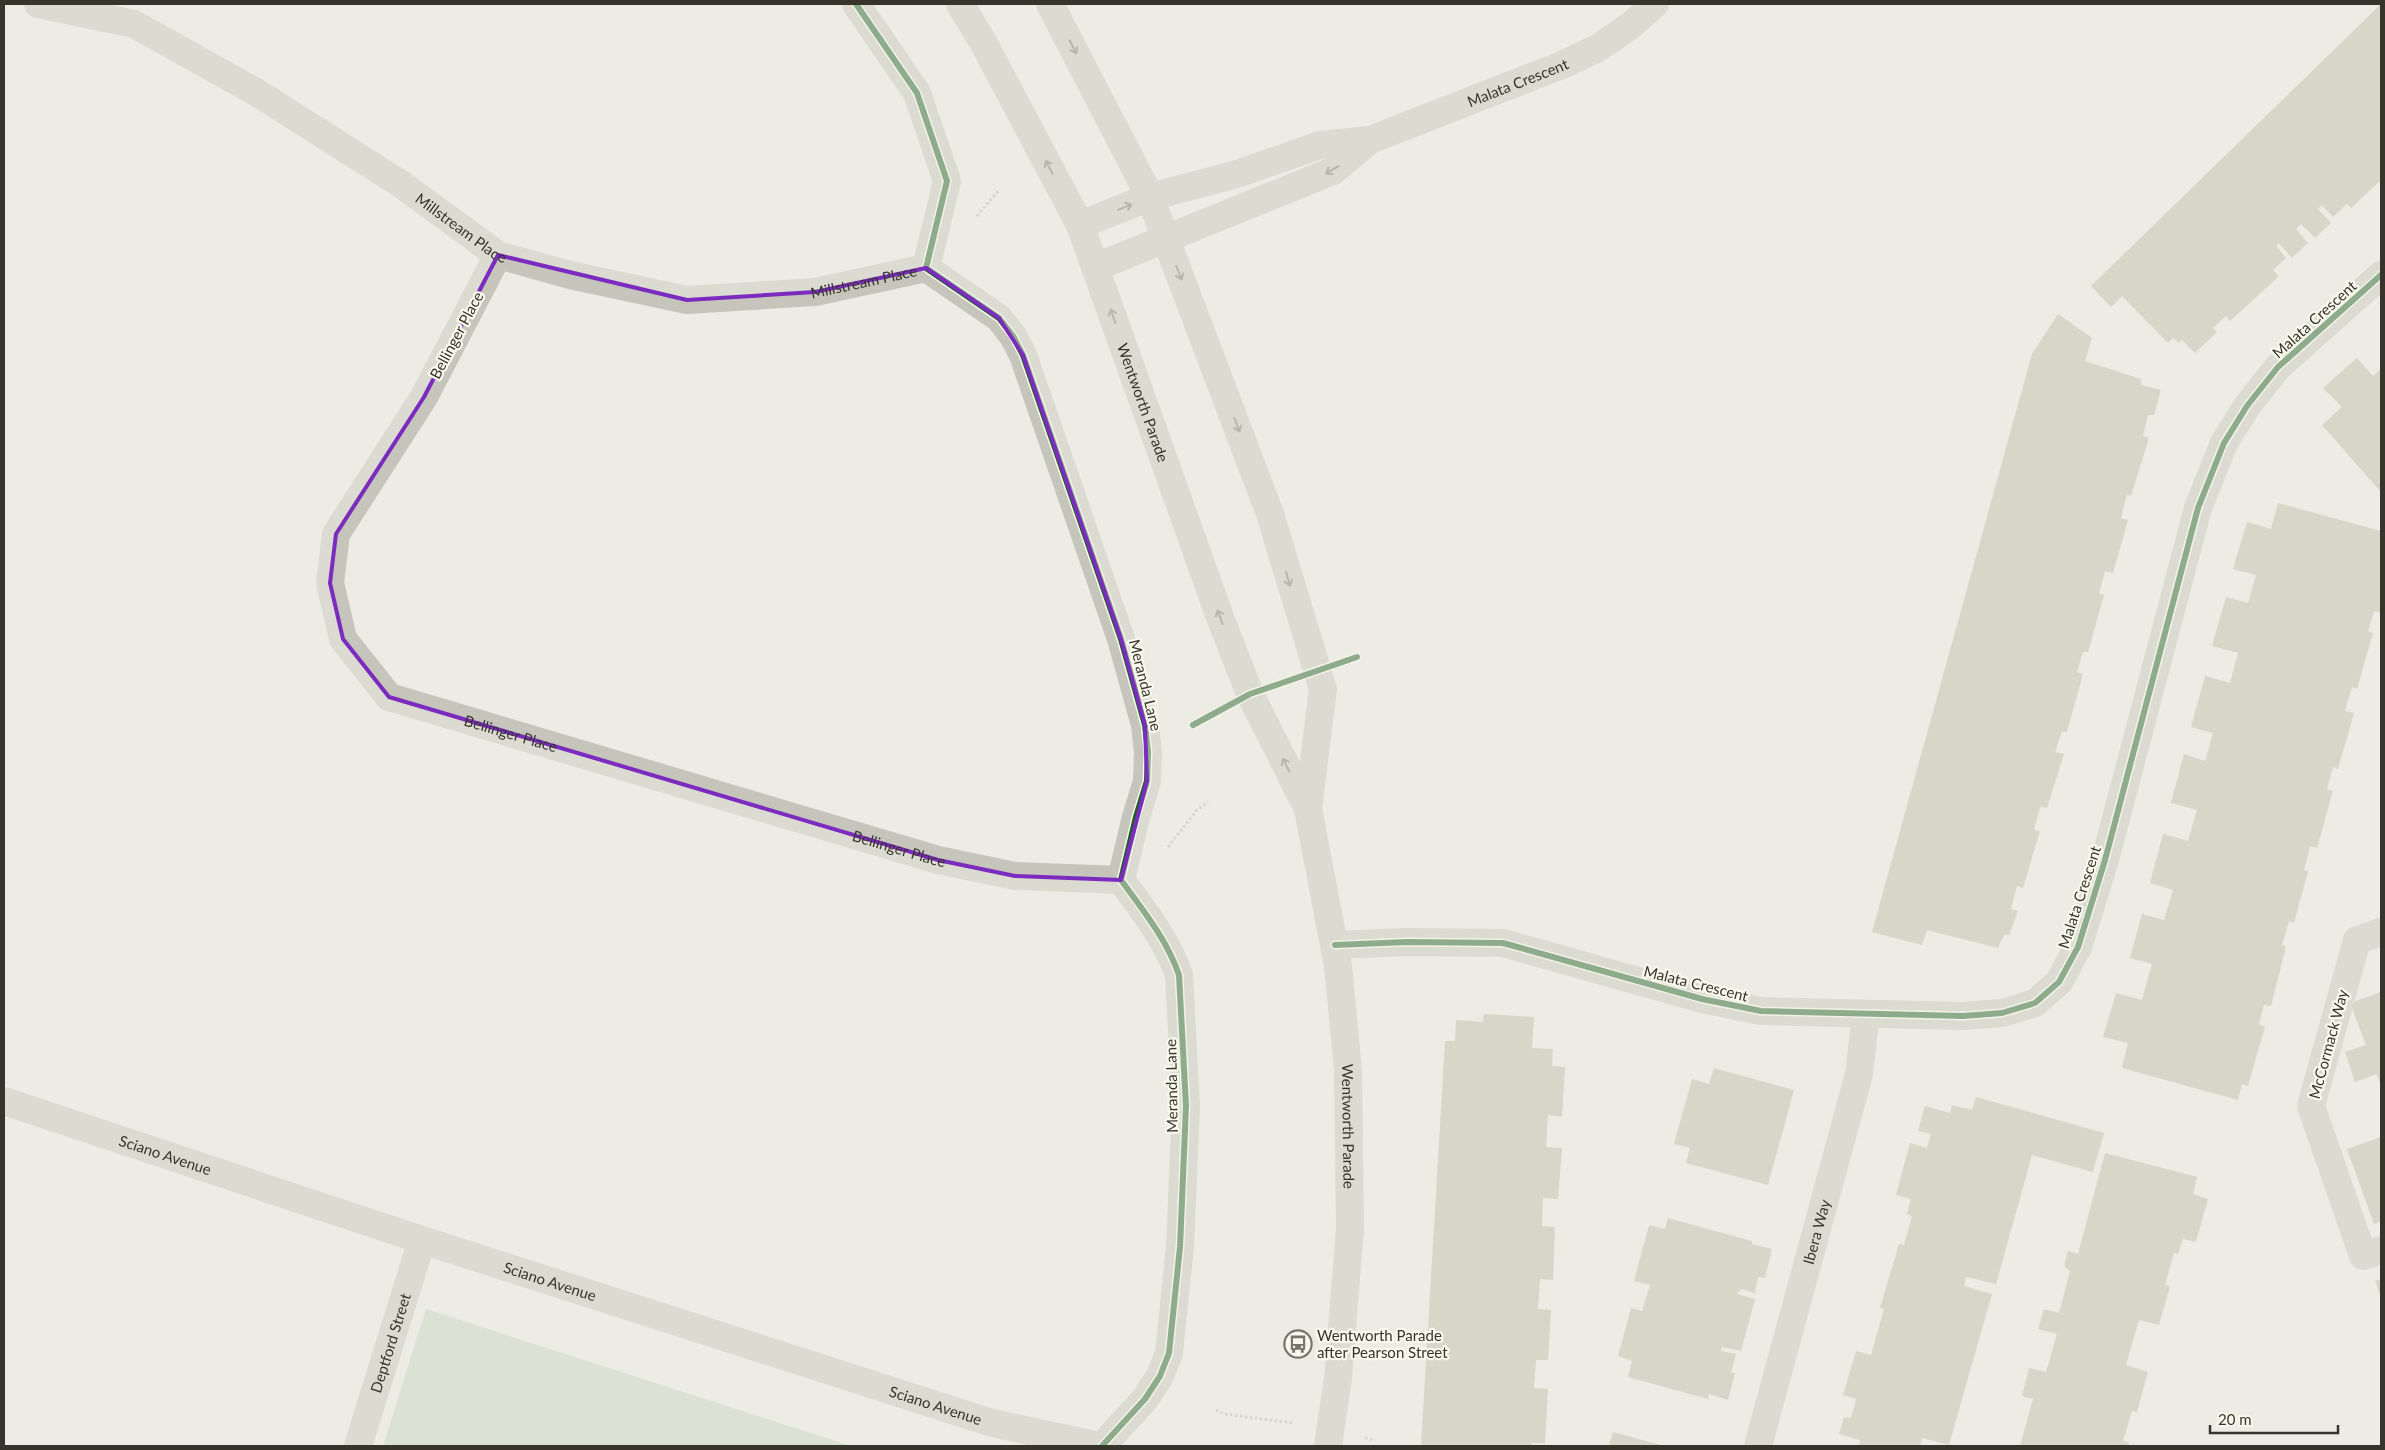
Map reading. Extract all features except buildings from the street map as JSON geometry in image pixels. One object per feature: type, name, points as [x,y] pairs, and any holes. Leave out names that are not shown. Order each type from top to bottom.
[{"type":"street","name":"Millstream Place","points":[[38,4],[134,24],[256,92],[393,179],[498,255],[570,275],[686,300],[815,292],[926,268]]},
{"type":"street","points":[[856,4],[917,93],[947,180],[926,268]]},
{"type":"street","name":"Wentworth Parade","points":[[960,4],[983,42],[1080,225],[1224,630],[1250,694],[1308,809],[1335,945],[1348,1070],[1350,1229],[1342,1340],[1328,1446]]},
{"type":"street","name":"Wentworth Parade","points":[[1050,4],[1150,197],[1270,514],[1323,689],[1308,809]]},
{"type":"street","name":"Malata Crescent","points":[[1080,225],[1150,197],[1237,174],[1320,146],[1370,140],[1562,65],[1598,48],[1630,26],[1655,4]]},
{"type":"street","name":"Malata Crescent","points":[[1096,268],[1165,238],[1333,171],[1370,140]]},
{"type":"street","name":"Bellinger Place","points":[[498,255],[424,397],[336,534],[330,584],[342,639],[389,697],[938,860],[1015,876],[1121,880]]},
{"type":"street","name":"Meranda Lane","points":[[926,268],[1000,318],[1013,336],[1030,373],[1121,639],[1145,725],[1148,752],[1147,782],[1136,817],[1121,880],[1173,957],[1179,975],[1186,1106],[1180,1247],[1169,1354],[1160,1376],[1146,1399],[1101,1446]]},
{"type":"street","name":"Malata Crescent","points":[[1335,945],[1407,942],[1503,943],[1702,999],[1761,1012],[1963,1016],[2002,1013],[2035,1003],[2059,982],[2078,947],[2106,860],[2198,508],[2224,443],[2247,406],[2278,368],[2381,275]]},
{"type":"street","name":"McCormack Way","points":[[2372,1253],[2311,1106],[2357,940],[2381,932]]},
{"type":"street","name":"Ibera Way","points":[[1758,1446],[1859,1074],[1866,1014]]},
{"type":"street","name":"Sciano Avenue","points":[[4,1101],[422,1240],[992,1423],[1101,1446]]},
{"type":"street","name":"Deptford Street","points":[[358,1446],[422,1240]]},
{"type":"path","points":[[975,218],[999,190]]},
{"type":"path","points":[[1168,847],[1197,810],[1208,802]]},
{"type":"path","points":[[1216,1410],[1224,1414],[1295,1424]]},
{"type":"highlighted area","points":[[498,255],[687,300],[815,292],[926,268],[999,318],[1023,355],[1121,639],[1145,725],[1147,781],[1121,880],[1015,876],[938,860],[389,697],[343,639],[330,583],[336,534],[424,397]]},
{"type":"green space","points":[[426,1309],[851,1446],[383,1446]]},
{"type":"cycle path","points":[[856,4],[917,93],[947,181],[926,268],[999,318],[1013,336],[1023,355],[1121,639],[1145,725],[1148,752],[1147,781],[1121,880],[1161,937],[1179,975],[1186,1106],[1180,1247],[1169,1353],[1160,1376],[1145,1399],[1102,1446]]},
{"type":"cycle path","points":[[1335,945],[1407,942],[1503,943],[1702,999],[1761,1011],[1963,1016],[2002,1013],[2035,1003],[2059,982],[2078,947],[2105,860],[2198,508],[2224,443],[2247,406],[2278,367],[2381,275]]},
{"type":"cycle path","points":[[1193,725],[1250,694],[1357,657]]},
{"type":"place","name":"Wentworth Parade after Pearson Street","points":[[1298,1344]]}]
